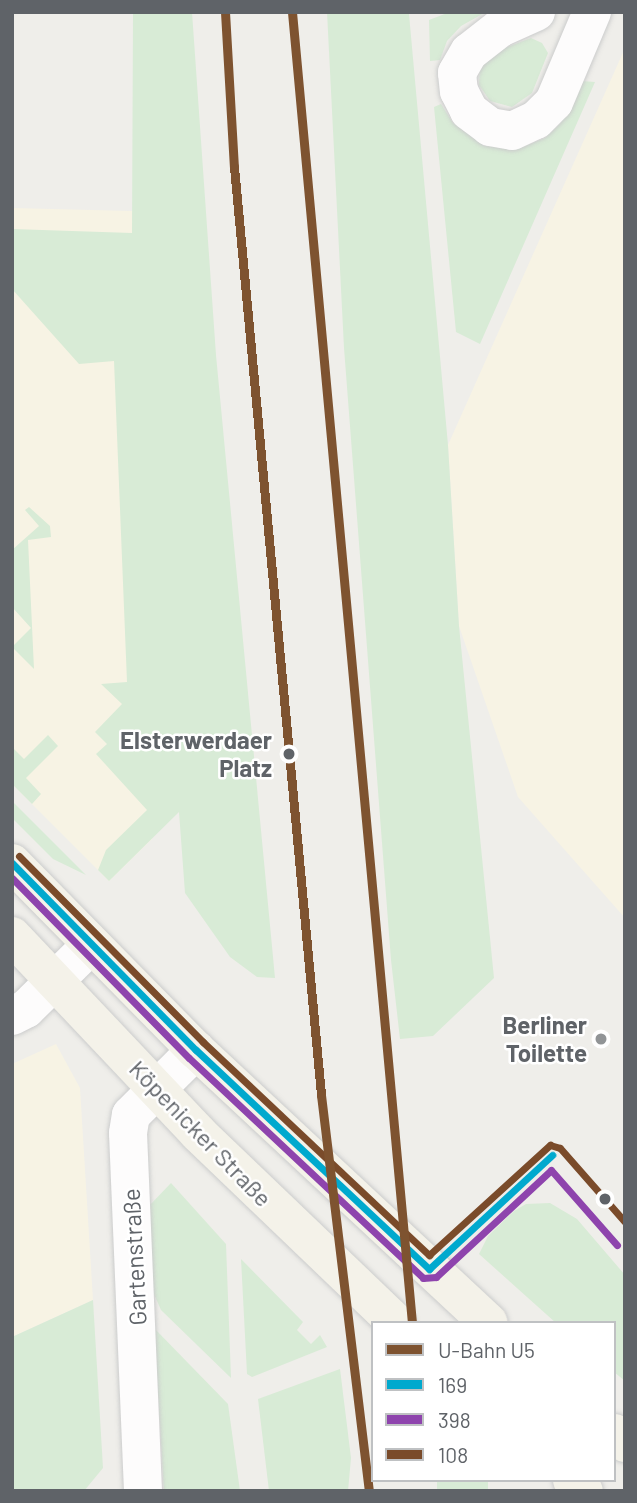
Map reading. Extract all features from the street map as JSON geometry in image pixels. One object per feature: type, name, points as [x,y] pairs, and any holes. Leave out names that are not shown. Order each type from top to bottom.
[{"type":"main road","points":[[12,863],[196,1050],[487,1321]]},
{"type":"main road","name":"Köpenicker Straße","points":[[12,936],[157,1089],[394,1321]]},
{"type":"street","points":[[536,12],[500,28],[469,51],[457,73],[459,90],[469,111],[490,127],[512,131],[536,120],[554,102],[592,12]]},
{"type":"street","points":[[12,1016],[26,1009],[91,945]]},
{"type":"street","name":"Gartenstraße","points":[[143,1491],[128,1133],[131,1115],[196,1050]]},
{"type":"shaded area","points":[[625,48],[625,918],[518,797],[459,626],[448,445]]},
{"type":"shaded area","points":[[12,208],[132,211],[152,839],[109,881],[12,784]]},
{"type":"shaded area","points":[[56,1044],[80,1088],[93,1300],[12,1337],[12,1064]]},
{"type":"green space","points":[[133,12],[192,12],[216,355],[275,978],[257,977],[230,957],[185,893],[179,812],[109,881],[98,870],[106,850],[147,810],[96,754],[107,744],[95,732],[122,704],[101,684],[127,682],[114,361],[79,364],[12,289],[12,229],[132,233]]},
{"type":"green space","points":[[327,12],[413,12],[409,14],[448,445],[459,626],[494,978],[433,1036],[400,1039],[391,960],[344,348]]},
{"type":"green space","points":[[450,12],[486,12],[461,26],[447,41],[440,60],[430,61],[429,20]]},
{"type":"green space","points":[[531,38],[542,43],[548,53],[532,93],[512,107],[490,101],[479,85],[480,67],[494,52]]},
{"type":"green space","points":[[582,81],[595,82],[480,344],[456,332],[434,107],[441,104],[453,123],[484,146],[520,148],[545,138],[560,124]]},
{"type":"green space","points":[[29,507],[50,526],[51,537],[28,540],[34,669],[12,647],[31,628],[12,607],[12,550],[39,526],[25,510]]},
{"type":"green space","points":[[48,735],[58,746],[26,778],[41,794],[32,804],[12,784],[12,747],[24,759]]},
{"type":"green space","points":[[12,801],[86,875],[53,859],[12,818]]},
{"type":"green space","points":[[171,1183],[226,1244],[231,1378],[161,1310],[153,1292],[148,1207]]},
{"type":"green space","points":[[550,1203],[577,1219],[625,1275],[625,1381],[616,1374],[616,1321],[554,1321],[479,1254],[488,1236],[514,1211],[526,1204]]},
{"type":"green space","points":[[241,1259],[303,1322],[297,1330],[311,1344],[320,1335],[327,1347],[252,1377],[247,1374]]},
{"type":"green space","points":[[93,1300],[103,1468],[84,1491],[12,1491],[12,1337]]},
{"type":"green space","points":[[154,1328],[228,1404],[240,1491],[164,1491]]},
{"type":"green space","points":[[340,1369],[351,1458],[348,1491],[269,1491],[258,1399]]},
{"type":"green space","points":[[437,1482],[488,1482],[488,1491],[437,1491]]},
{"type":"metro line","name":"U5","points":[[225,12],[234,167],[321,1095],[369,1491]]},
{"type":"metro line","name":"U5","points":[[292,12],[412,1321]]},
{"type":"transit line","name":"108","points":[[19,856],[203,1042],[429,1255],[550,1145],[560,1148],[625,1222]]},
{"type":"transit line","name":"169","points":[[12,863],[196,1050],[429,1269]]},
{"type":"transit line","name":"398","points":[[12,878],[189,1058],[423,1278],[436,1277],[551,1170],[617,1245]]},
{"type":"transit line","name":"169","points":[[429,1269],[552,1155]]},
{"type":"place","name":"Elsterwerdaer Platz","points":[[289,754]]},
{"type":"place","name":"Berliner Toilette","points":[[601,1039]]}]
